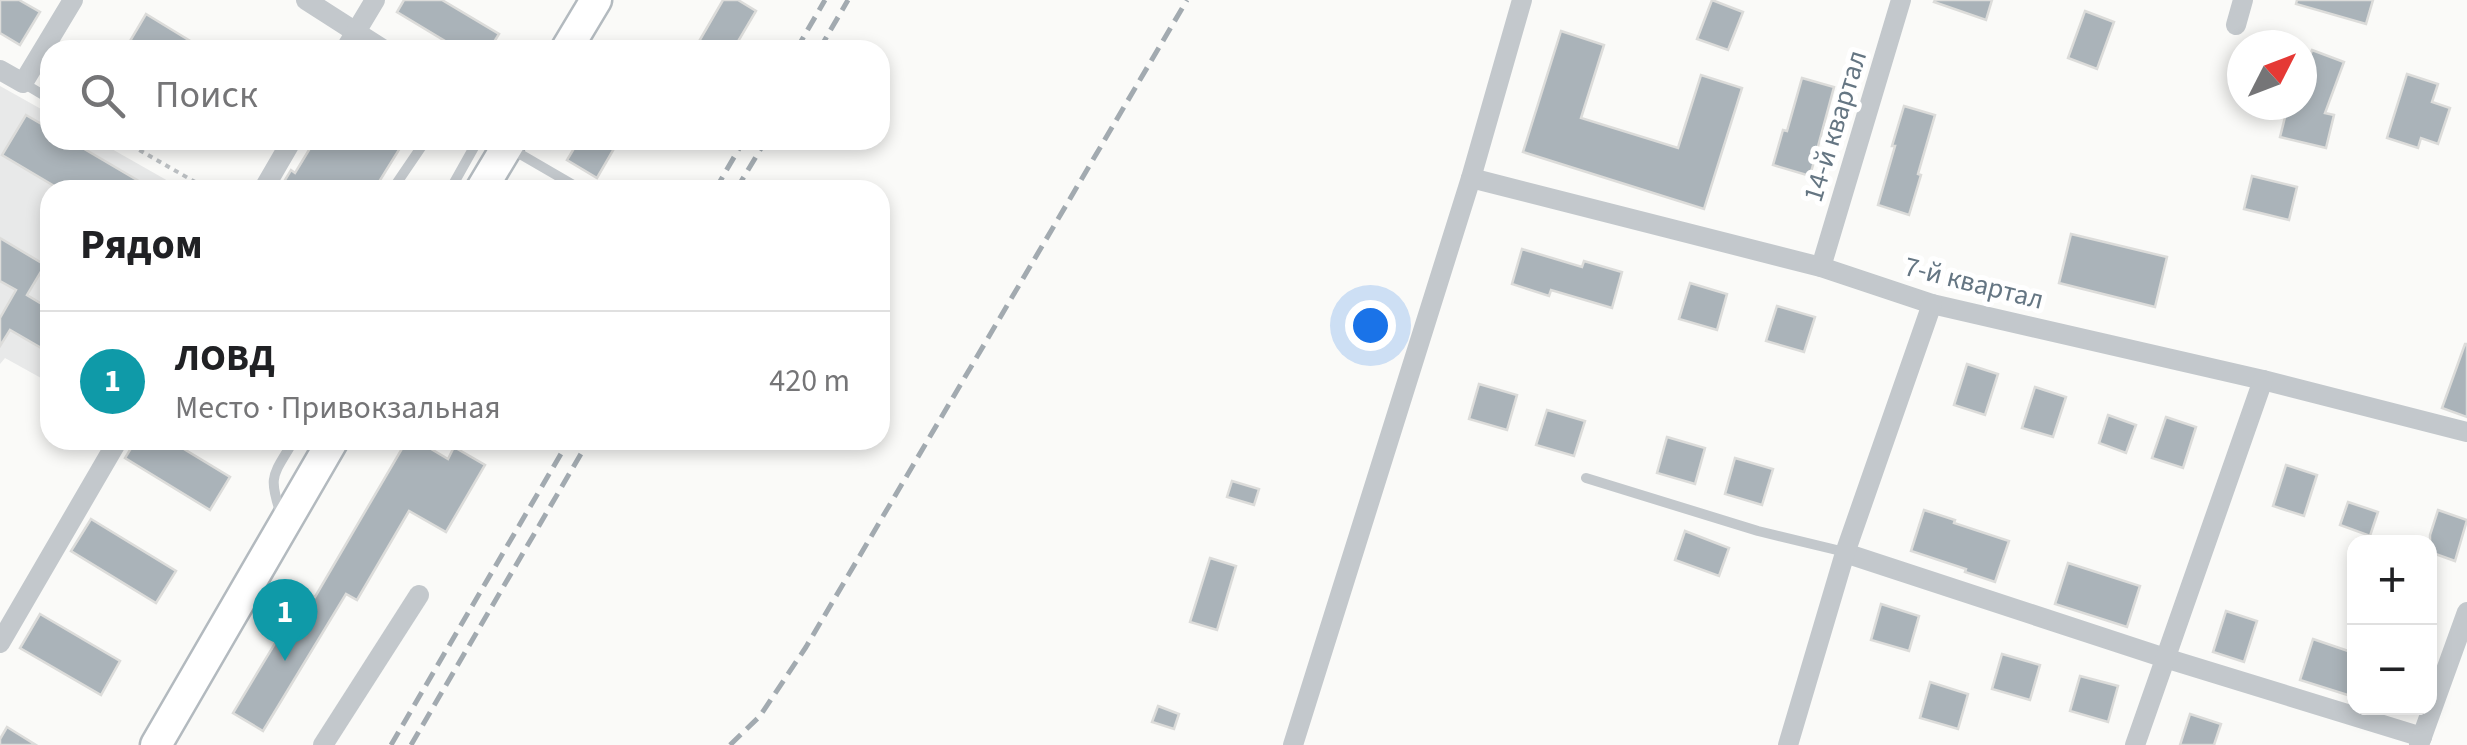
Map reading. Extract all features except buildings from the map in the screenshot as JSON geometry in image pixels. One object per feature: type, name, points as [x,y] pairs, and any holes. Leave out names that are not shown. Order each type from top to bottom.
[{"type":"street","points":[[48,40],[72,0]]},
{"type":"street","points":[[306,0],[348,40]]},
{"type":"street","points":[[351,40],[375,0]]},
{"type":"street","points":[[572,40],[596,0]]},
{"type":"street","points":[[1293,745],[1471,178],[1522,0]]},
{"type":"street","name":"14-й квартал","points":[[1821,267],[1901,0]]},
{"type":"street","points":[[2236,24],[2242,0]]},
{"type":"street","points":[[0,70],[23,83],[40,54]]},
{"type":"street","points":[[269,180],[286,150]]},
{"type":"street","points":[[485,180],[496,150]]},
{"type":"street","name":"7-й квартал","points":[[1471,178],[1821,267],[1932,304],[2263,380],[2467,432]]},
{"type":"street","points":[[1788,745],[1846,552],[1932,304]]},
{"type":"street","points":[[2135,745],[2263,380]]},
{"type":"street","points":[[0,643],[112,450]]},
{"type":"street","points":[[156,745],[328,450]]},
{"type":"street","points":[[1846,552],[2421,741],[2467,612]]},
{"type":"street","points":[[323,745],[419,596]]},
{"type":"lane","points":[[23,83],[40,93]]},
{"type":"lane","points":[[399,180],[419,150]]},
{"type":"lane","points":[[460,180],[491,150]]},
{"type":"lane","points":[[513,150],[565,180]]},
{"type":"lane","points":[[284,524],[274,494],[273,476],[288,450]]},
{"type":"lane","points":[[1586,478],[1758,532],[1846,552]]},
{"type":"path","points":[[139,150],[192,180]]},
{"type":"shaded area","points":[[0,86],[40,108],[40,150],[114,150],[166,180],[40,180],[40,377],[5,358],[0,364]]},
{"type":"railway","points":[[802,40],[825,0]]},
{"type":"railway","points":[[825,40],[848,0]]},
{"type":"railway","points":[[730,745],[760,716],[806,647],[1187,0]]},
{"type":"railway","points":[[721,180],[738,150]]},
{"type":"railway","points":[[742,180],[760,150]]},
{"type":"railway","points":[[391,745],[563,450]]},
{"type":"railway","points":[[411,745],[583,450]]},
{"type":"place","name":"ЛОВД","points":[[285,661]]}]
